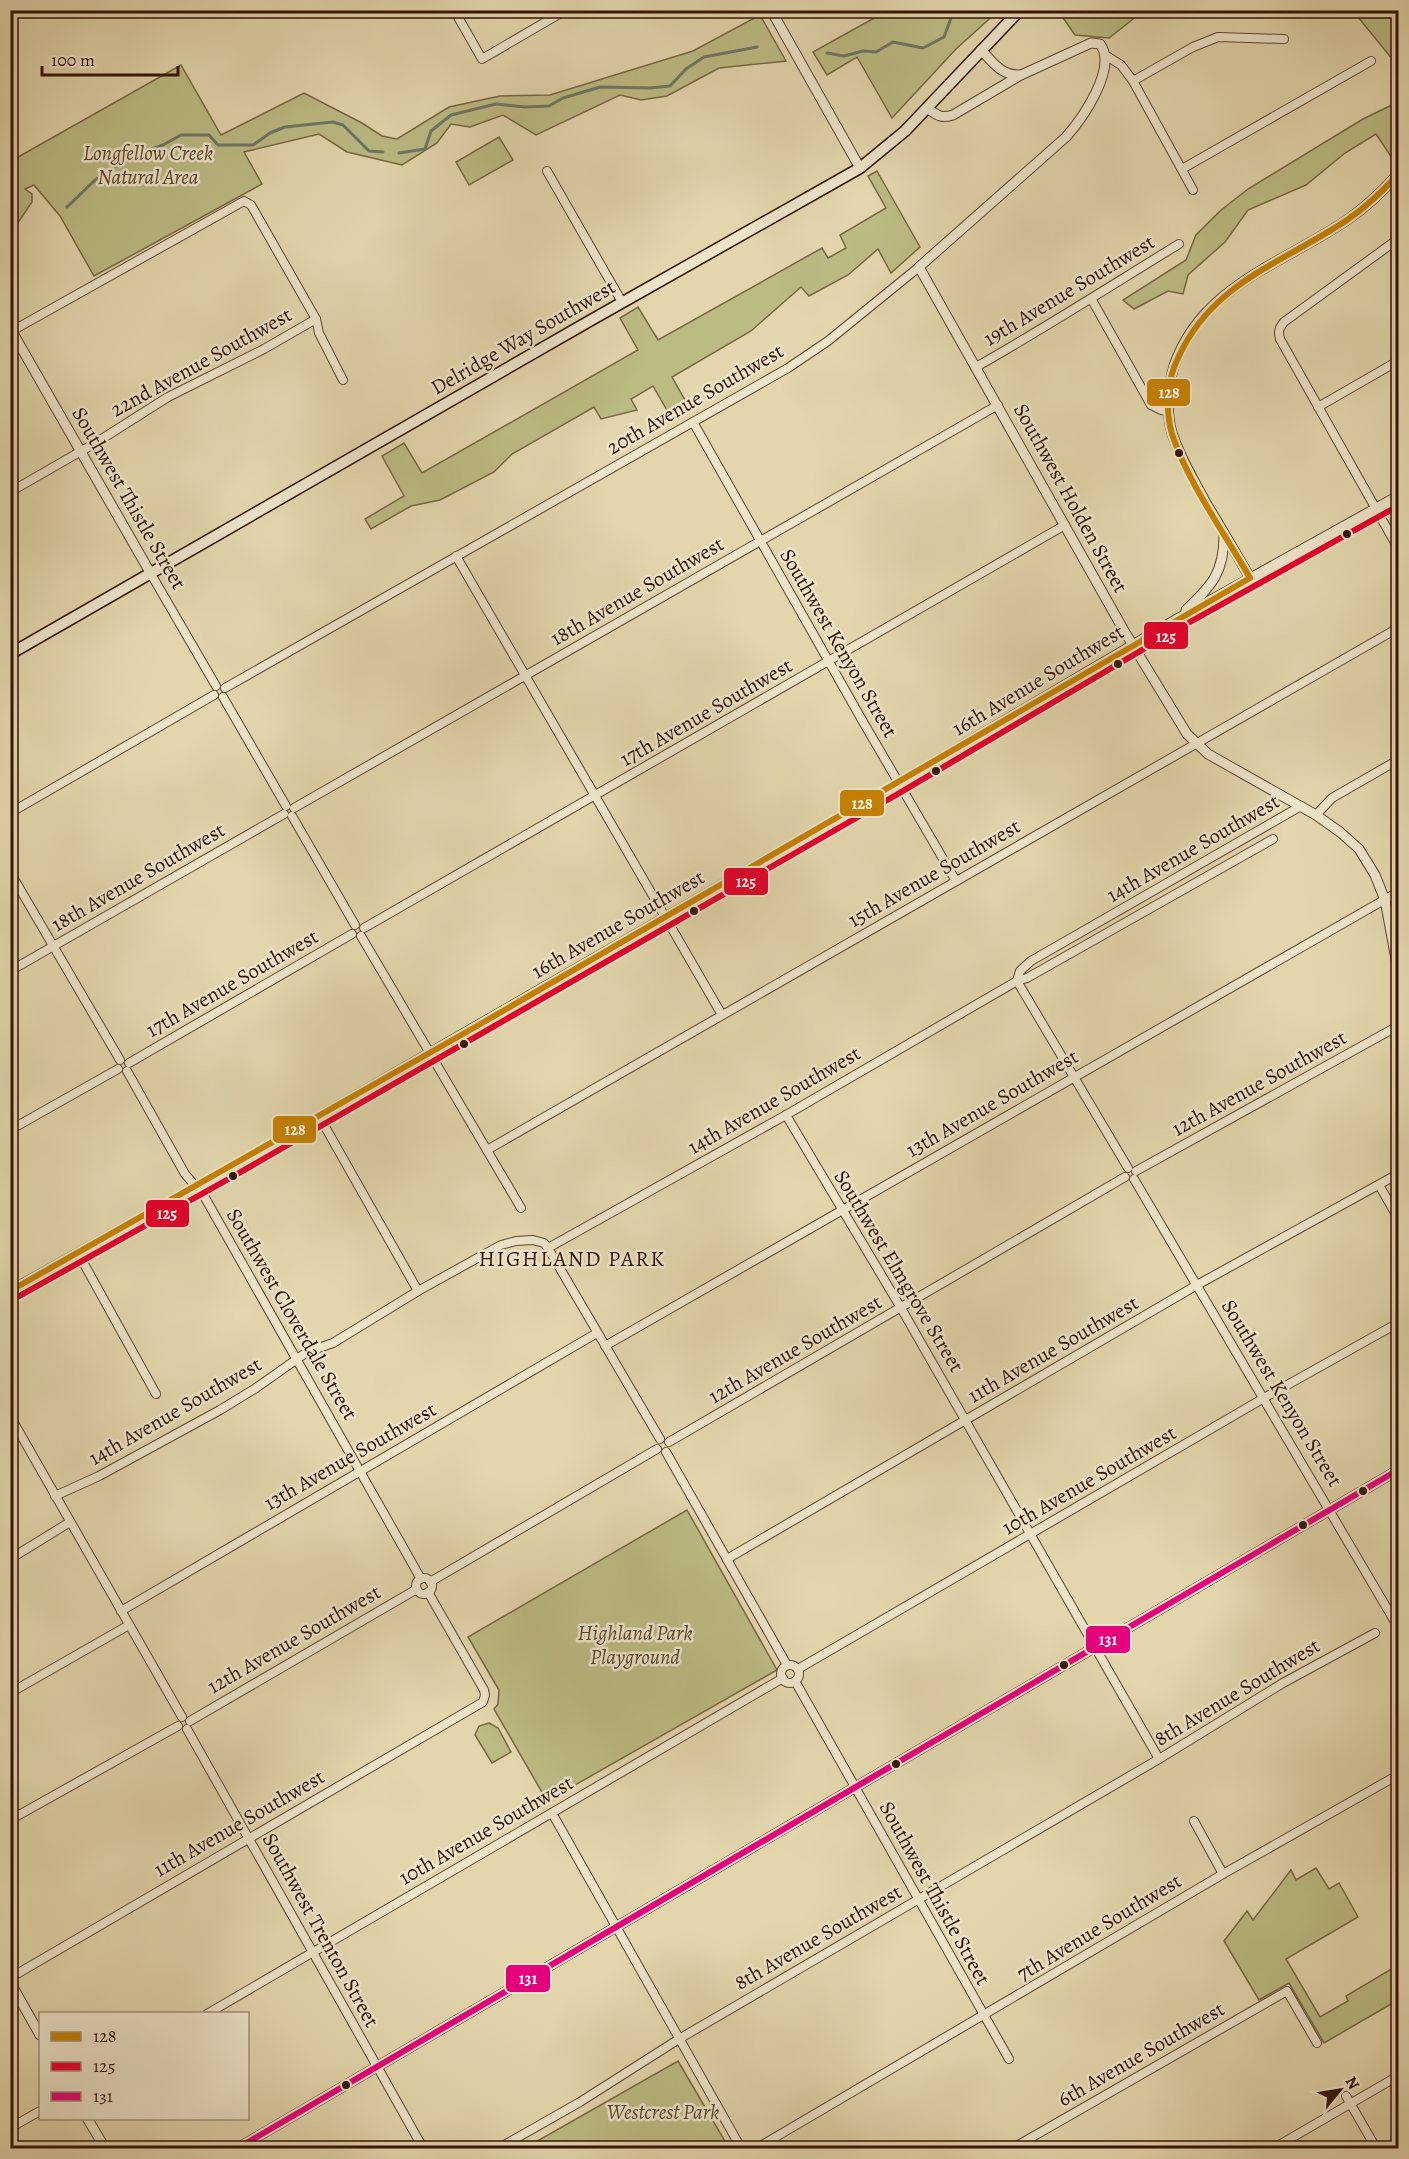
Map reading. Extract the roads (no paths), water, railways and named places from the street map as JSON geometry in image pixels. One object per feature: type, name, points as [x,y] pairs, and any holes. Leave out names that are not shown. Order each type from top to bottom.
[{"type":"main road","name":"Delridge Way Southwest","points":[[10,654],[622,302],[860,168],[891,144],[1020,10]]},
{"type":"street","points":[[454,10],[482,59],[566,10]]},
{"type":"street","points":[[771,10],[860,168]]},
{"type":"street","points":[[1133,81],[1193,47],[1218,38],[1284,39]]},
{"type":"street","points":[[927,108],[944,118],[953,115],[1021,75],[1091,43],[1100,44],[1105,56],[1121,65],[1133,81],[1193,190]]},
{"type":"street","points":[[981,50],[1004,72],[1021,75]]},
{"type":"street","name":"20th Avenue Southwest","points":[[224,693],[456,556],[809,354],[919,267],[1066,137],[1085,114],[1103,71],[1105,56]]},
{"type":"street","points":[[1182,169],[1371,61]]},
{"type":"street","points":[[547,171],[622,302]]},
{"type":"street","points":[[1250,578],[1190,473],[1171,431],[1170,381],[1179,352],[1194,325],[1209,309],[1239,285],[1349,219],[1378,196],[1398,174]]},
{"type":"street","points":[[11,330],[241,202],[248,202],[316,318],[319,333],[343,380]]},
{"type":"street","points":[[1398,239],[1284,322],[1279,328],[1280,339],[1398,548]]},
{"type":"street","name":"19th Avenue Southwest","points":[[976,367],[1092,300],[1114,283],[1179,244]]},
{"type":"street","name":"Southwest Holden Street","points":[[919,267],[1133,645],[1187,734],[1208,754],[1316,815],[1359,849],[1375,875],[1385,900],[1398,970]]},
{"type":"street","points":[[1092,300],[1151,405],[1169,411]]},
{"type":"street","name":"22nd Avenue Southwest","points":[[10,492],[151,407],[264,350],[316,318]]},
{"type":"street","name":"Southwest Thistle Street","points":[[11,330],[216,686]]},
{"type":"street","points":[[1318,407],[1398,361]]},
{"type":"street","name":"18th Avenue Southwest","points":[[10,971],[998,405]]},
{"type":"street","name":"Southwest Kenyon Street","points":[[693,422],[956,880]]},
{"type":"street","name":"16th Avenue Southwest","points":[[10,1291],[665,918],[1177,619],[1398,496]]},
{"type":"street","name":"17th Avenue Southwest","points":[[129,1063],[1065,525]]},
{"type":"street","points":[[1177,619],[1209,588],[1216,578],[1224,552],[1224,533]]},
{"type":"street","points":[[456,556],[722,1015]]},
{"type":"street","name":"15th Avenue Southwest","points":[[487,1149],[1398,628]]},
{"type":"street","points":[[214,695],[213,690],[216,686],[221,685],[289,811],[521,1208]]},
{"type":"street","points":[[214,695],[218,698],[224,693]]},
{"type":"street","points":[[10,813],[214,695]]},
{"type":"street","points":[[1316,815],[1332,798],[1398,760]]},
{"type":"street","name":"14th Avenue Southwest","points":[[1017,981],[1020,971],[1031,960],[1301,807]]},
{"type":"street","name":"14th Avenue Southwest","points":[[56,1496],[99,1476],[228,1405],[256,1388],[296,1358],[333,1342],[501,1245],[533,1240],[544,1243],[548,1248],[786,1115],[1017,981],[1027,978],[1274,839]]},
{"type":"street","points":[[10,872],[120,1060]]},
{"type":"street","name":"13th Avenue Southwest","points":[[605,1346],[1398,892]]},
{"type":"street","name":"Southwest Kenyon Street","points":[[1017,981],[1398,1627]]},
{"type":"street","name":"12th Avenue Southwest","points":[[669,1442],[1131,1174],[1398,1026]]},
{"type":"street","points":[[118,1069],[122,1072],[130,1068],[125,1059],[120,1060]]},
{"type":"street","points":[[118,1069],[117,1064],[120,1060]]},
{"type":"street","points":[[10,1130],[118,1069]]},
{"type":"street","name":"Southwest Cloverdale Street","points":[[127,1071],[185,1174],[204,1196],[421,1579]]},
{"type":"street","name":"Southwest Elmgrove Street","points":[[786,1115],[901,1308],[1160,1759]]},
{"type":"street","points":[[319,1116],[418,1291]]},
{"type":"street","name":"11th Avenue Southwest","points":[[727,1559],[1197,1285],[1398,1174]]},
{"type":"street","points":[[1379,1185],[1398,1218]]},
{"type":"street","points":[[548,1248],[660,1439]]},
{"type":"street","points":[[78,1254],[156,1394]]},
{"type":"street","name":"10th Avenue Southwest","points":[[798,1670],[1264,1398],[1398,1323]]},
{"type":"street","name":"13th Avenue Southwest","points":[[121,1611],[597,1333]]},
{"type":"street","name":"Southwest Trenton Street","points":[[12,1421],[186,1722],[423,2148]]},
{"type":"street","points":[[657,1449],[656,1444],[660,1439],[665,1438],[670,1447],[666,1452]]},
{"type":"street","points":[[657,1449],[666,1452]]},
{"type":"street","points":[[430,1582],[657,1449]]},
{"type":"street","points":[[666,1452],[787,1665]]},
{"type":"street","points":[[238,2148],[1398,1470]]},
{"type":"street","points":[[10,1559],[70,1522]]},
{"type":"street","points":[[425,1578],[430,1582],[431,1587],[428,1592],[422,1593],[417,1589],[417,1583],[421,1579],[425,1578]]},
{"type":"street","name":"12th Avenue Southwest","points":[[186,1722],[417,1589]]},
{"type":"street","name":"11th Avenue Southwest","points":[[10,1980],[479,1705],[484,1699],[484,1690],[428,1592]]},
{"type":"street","points":[[10,1693],[129,1625]]},
{"type":"street","name":"8th Avenue Southwest","points":[[499,2148],[580,2102],[679,2039],[1160,1759],[1283,1683],[1376,1633]]},
{"type":"street","points":[[787,1665],[794,1665],[798,1670],[799,1676],[795,1681],[788,1682],[783,1678],[782,1670],[787,1665]]},
{"type":"street","name":"10th Avenue Southwest","points":[[209,2012],[783,1678]]},
{"type":"street","name":"Southwest Thistle Street","points":[[795,1681],[1010,2059]]},
{"type":"street","points":[[10,1820],[178,1726],[178,1721],[186,1722]]},
{"type":"street","name":"7th Avenue Southwest","points":[[757,2148],[1223,1874],[1398,1775]]},
{"type":"street","points":[[552,1813],[741,2148]]},
{"type":"street","points":[[1194,1821],[1223,1874]]},
{"type":"street","points":[[10,1980],[39,2033]]},
{"type":"street","name":"6th Avenue Southwest","points":[[1014,2148],[1287,1991],[1317,2043]]},
{"type":"street","points":[[1274,2148],[1348,2100],[1398,2076]]},
{"type":"street","points":[[1348,2100],[1376,2148]]},
{"type":"street","points":[[10,2128],[39,2112]]},
{"type":"street","points":[[88,2120],[105,2148]]},
{"type":"waterway","points":[[827,53],[844,56],[863,51],[876,52],[893,42],[923,48],[944,37],[954,10]]},
{"type":"waterway","points":[[399,153],[425,149],[431,131],[451,115],[496,104],[525,107],[549,106],[563,98],[600,87],[670,86],[686,69],[704,57],[757,47]]},
{"type":"waterway","points":[[67,207],[94,181],[129,157],[163,145],[181,135],[209,135],[218,145],[253,145],[270,133],[285,127],[333,122],[343,125],[369,151],[383,152]]},
{"type":"district","name":"HIGHLAND PARK","points":[[572,1258]]},
{"type":"park label","name":"Longfellow Creek Natural Area","points":[[148,165]]},
{"type":"park label","name":"Highland Park Playground","points":[[635,1645]]},
{"type":"park label","name":"Westcrest Park","points":[[663,2112]]}]
